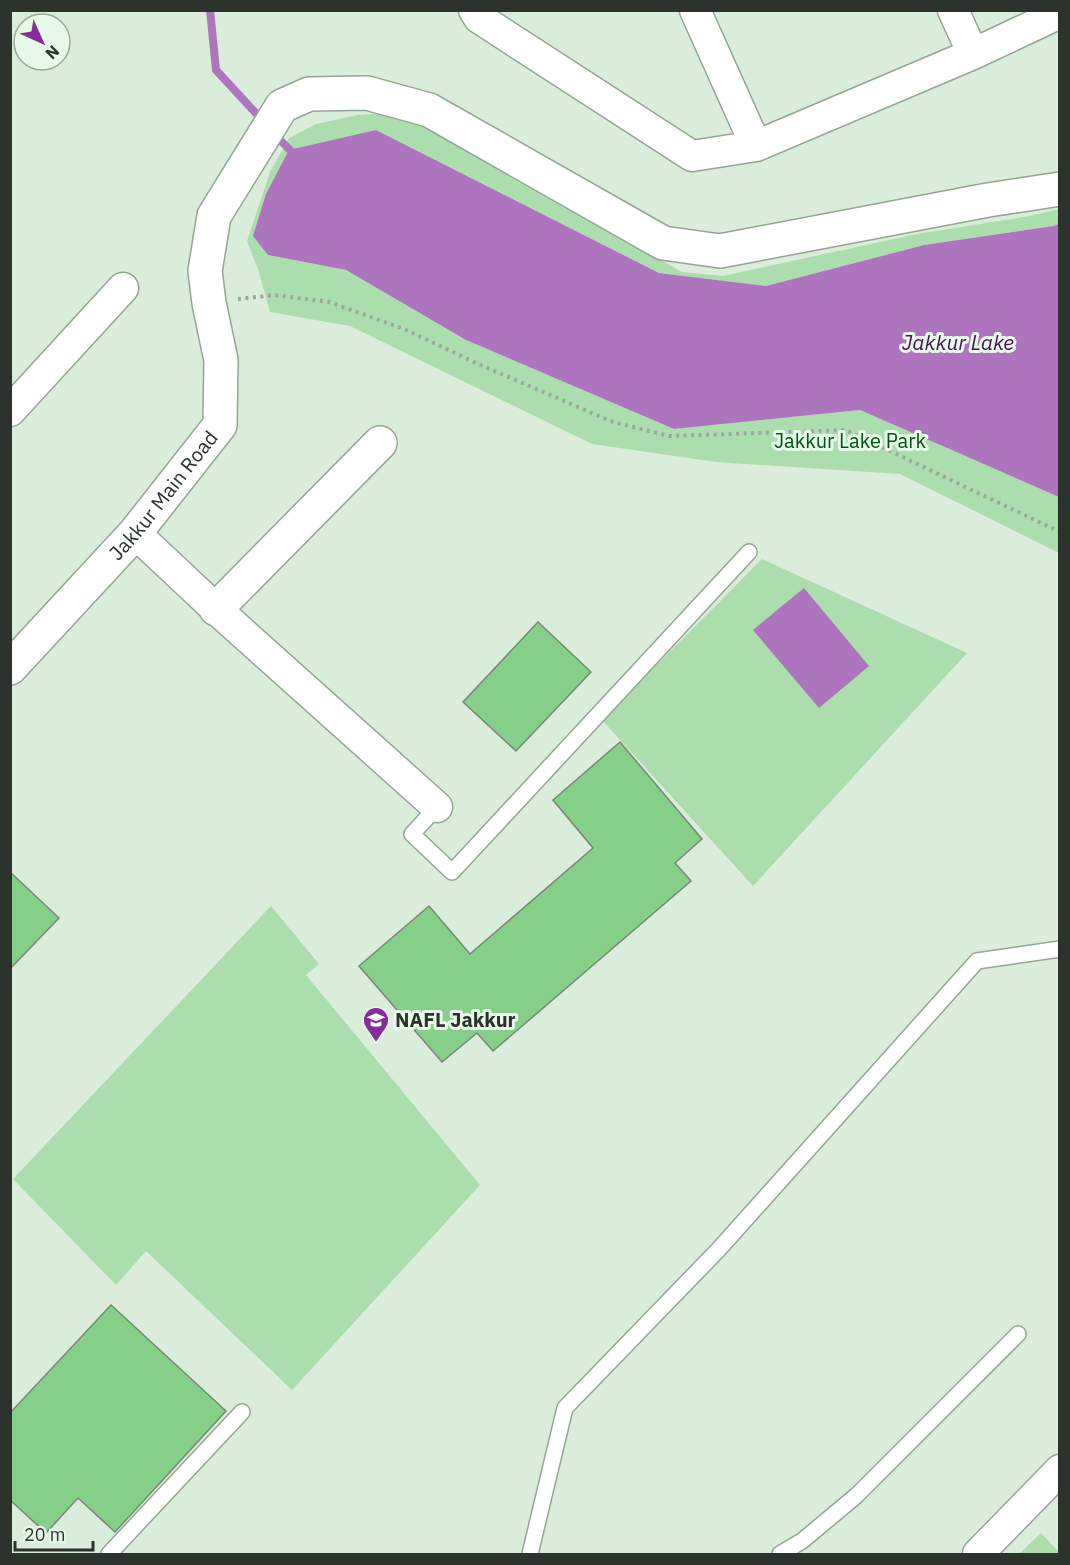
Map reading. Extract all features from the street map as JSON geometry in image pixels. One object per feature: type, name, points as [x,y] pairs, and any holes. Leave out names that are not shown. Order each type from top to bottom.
[{"type":"street","points":[[474,10],[479,18],[692,156],[756,146],[973,54],[1059,13]]},
{"type":"street","points":[[695,10],[756,146]]},
{"type":"street","points":[[953,10],[973,54]]},
{"type":"street","name":"Jakkur Main Road","points":[[10,668],[135,533],[220,425],[221,360],[208,303],[205,271],[214,216],[282,106],[309,94],[367,93],[429,110],[663,243],[720,250],[987,200],[1059,189]]},
{"type":"street","points":[[10,411],[123,288]]},
{"type":"street","points":[[216,609],[380,443]]},
{"type":"street","points":[[135,533],[216,609],[437,807]]},
{"type":"street","points":[[978,1554],[1059,1470]]},
{"type":"lane","points":[[437,807],[412,834],[452,872],[749,552]]},
{"type":"lane","points":[[530,1554],[565,1408],[719,1249],[977,961],[1059,949]]},
{"type":"lane","points":[[780,1554],[802,1541],[856,1496],[1018,1334]]},
{"type":"lane","points":[[109,1554],[242,1412]]},
{"type":"path","points":[[208,303],[274,295],[329,302],[404,329],[613,422],[669,436],[846,430],[1059,532]]},
{"type":"green space","name":"Jakkur Lake Park","points":[[385,113],[428,127],[682,272],[723,276],[917,234],[1030,216],[1059,209],[1059,224],[1053,226],[924,245],[766,286],[659,273],[376,130],[268,255],[346,270],[466,340],[674,429],[860,410],[1059,497],[1059,553],[900,474],[716,462],[592,444],[350,326],[270,312],[259,272],[247,241],[270,172],[289,138],[316,124],[358,115]]},
{"type":"green space","points":[[762,559],[967,653],[753,886],[602,720]]},
{"type":"green space","points":[[271,906],[319,964],[306,975],[480,1185],[292,1390],[146,1251],[116,1285],[13,1179]]},
{"type":"green space","points":[[1041,1533],[1059,1554],[1019,1554]]},
{"type":"water","name":"Jakkur Lake","points":[[376,130],[659,273],[766,286],[924,245],[1059,224],[1059,497],[860,410],[674,429],[466,340],[346,270],[268,255],[253,236],[266,194],[289,150]]},
{"type":"water","points":[[804,588],[869,666],[819,708],[753,630]]},
{"type":"building","points":[[538,622],[591,672],[516,751],[463,702]]},
{"type":"building","points":[[620,742],[702,839],[675,863],[691,881],[493,1051],[477,1033],[442,1062],[359,966],[429,906],[470,954],[593,848],[553,800]]},
{"type":"building","points":[[10,872],[59,918],[10,969]]},
{"type":"building","points":[[111,1305],[226,1411],[115,1532],[78,1498],[46,1533],[10,1500],[10,1413]]},
{"type":"waterway","points":[[210,10],[216,70],[263,121]]},
{"type":"waterway","points":[[275,135],[296,156]]},
{"type":"place","name":"NAFL Jakkur","points":[[376,1043]]}]
